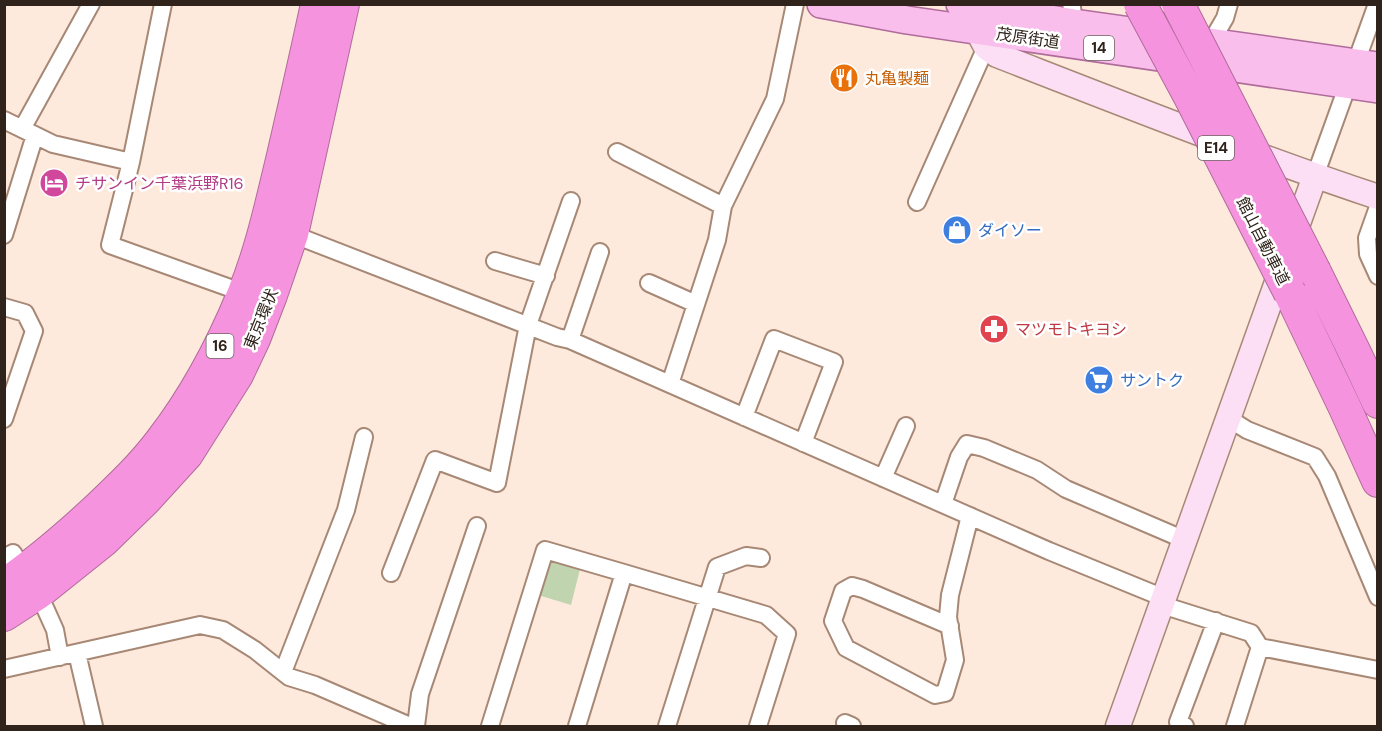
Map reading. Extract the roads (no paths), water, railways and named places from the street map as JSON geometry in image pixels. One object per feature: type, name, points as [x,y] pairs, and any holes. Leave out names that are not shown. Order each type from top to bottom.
[{"type":"highway","name":"東京環状","points":[[4,615],[18,577],[83,522],[129,478],[161,442],[191,398],[214,358],[244,293],[259,251],[317,4]]},
{"type":"highway","name":"東京環状","points":[[18,577],[103,541],[187,454],[237,375],[254,339],[292,234],[343,4]]},
{"type":"highway","name":"館山自動車道","points":[[1140,4],[1190,96],[1290,293],[1377,481]]},
{"type":"highway","name":"館山自動車道","points":[[1178,4],[1315,272],[1377,402]]},
{"type":"main road","name":"茂原街道","points":[[821,4],[907,20],[981,38],[1361,71]]},
{"type":"main road","name":"茂原街道","points":[[960,4],[1072,14],[1361,71],[1377,90]]},
{"type":"street","points":[[4,235],[28,132],[91,4]]},
{"type":"street","points":[[163,4],[131,162],[110,246],[244,293]]},
{"type":"street","points":[[670,384],[717,240],[723,206],[776,99],[795,4]]},
{"type":"street","points":[[1211,42],[1229,4]]},
{"type":"street","points":[[1118,726],[1315,176],[1361,71],[1377,4]]},
{"type":"street","points":[[965,5],[981,38],[997,55],[1167,122],[1377,197]]},
{"type":"street","points":[[917,202],[981,38]]},
{"type":"street","points":[[4,120],[53,144],[131,162]]},
{"type":"street","points":[[617,152],[723,206]]},
{"type":"street","points":[[392,573],[435,460],[496,483],[528,326],[571,201]]},
{"type":"street","points":[[1377,207],[1367,238],[1368,254],[1377,276]]},
{"type":"street","points":[[292,234],[528,326],[570,340],[1163,602],[1251,633],[1260,647],[1377,670]]},
{"type":"street","points":[[570,340],[600,252]]},
{"type":"street","points":[[495,261],[546,276]]},
{"type":"street","points":[[649,283],[696,304]]},
{"type":"street","points":[[4,307],[25,313],[34,332],[4,419]]},
{"type":"street","points":[[744,417],[774,339],[834,362],[803,443]]},
{"type":"street","points":[[1228,418],[1247,430],[1315,457],[1327,476],[1377,597]]},
{"type":"street","points":[[883,478],[906,426]]},
{"type":"street","points":[[283,672],[346,510],[364,437]]},
{"type":"street","points":[[943,504],[959,457],[968,444],[984,448],[1037,470],[1066,489],[1185,540]]},
{"type":"street","points":[[950,626],[852,586],[843,591],[833,621],[846,648],[935,695],[945,693],[955,660],[950,626],[948,617],[950,595],[970,516]]},
{"type":"street","points":[[416,726],[420,694],[477,526]]},
{"type":"street","points":[[490,726],[545,550],[766,615],[788,634],[758,726]]},
{"type":"street","points":[[667,726],[717,567],[746,556],[761,558]]},
{"type":"street","points":[[577,726],[624,573]]},
{"type":"street","points":[[18,577],[55,630],[69,655],[94,726]]},
{"type":"street","points":[[1185,726],[1178,722],[1216,621]]},
{"type":"street","points":[[4,669],[200,625],[223,630],[255,650],[289,677],[315,685],[410,726]]},
{"type":"street","points":[[1235,726],[1260,647]]},
{"type":"place","name":"丸亀製麺","points":[[844,78]]},
{"type":"place","name":"チサンイン千葉浜野R16","points":[[54,183]]},
{"type":"place","name":"ダイソー","points":[[957,230]]},
{"type":"place","name":"マツモトキヨシ","points":[[994,329]]},
{"type":"place","name":"サントク","points":[[1099,380]]}]
